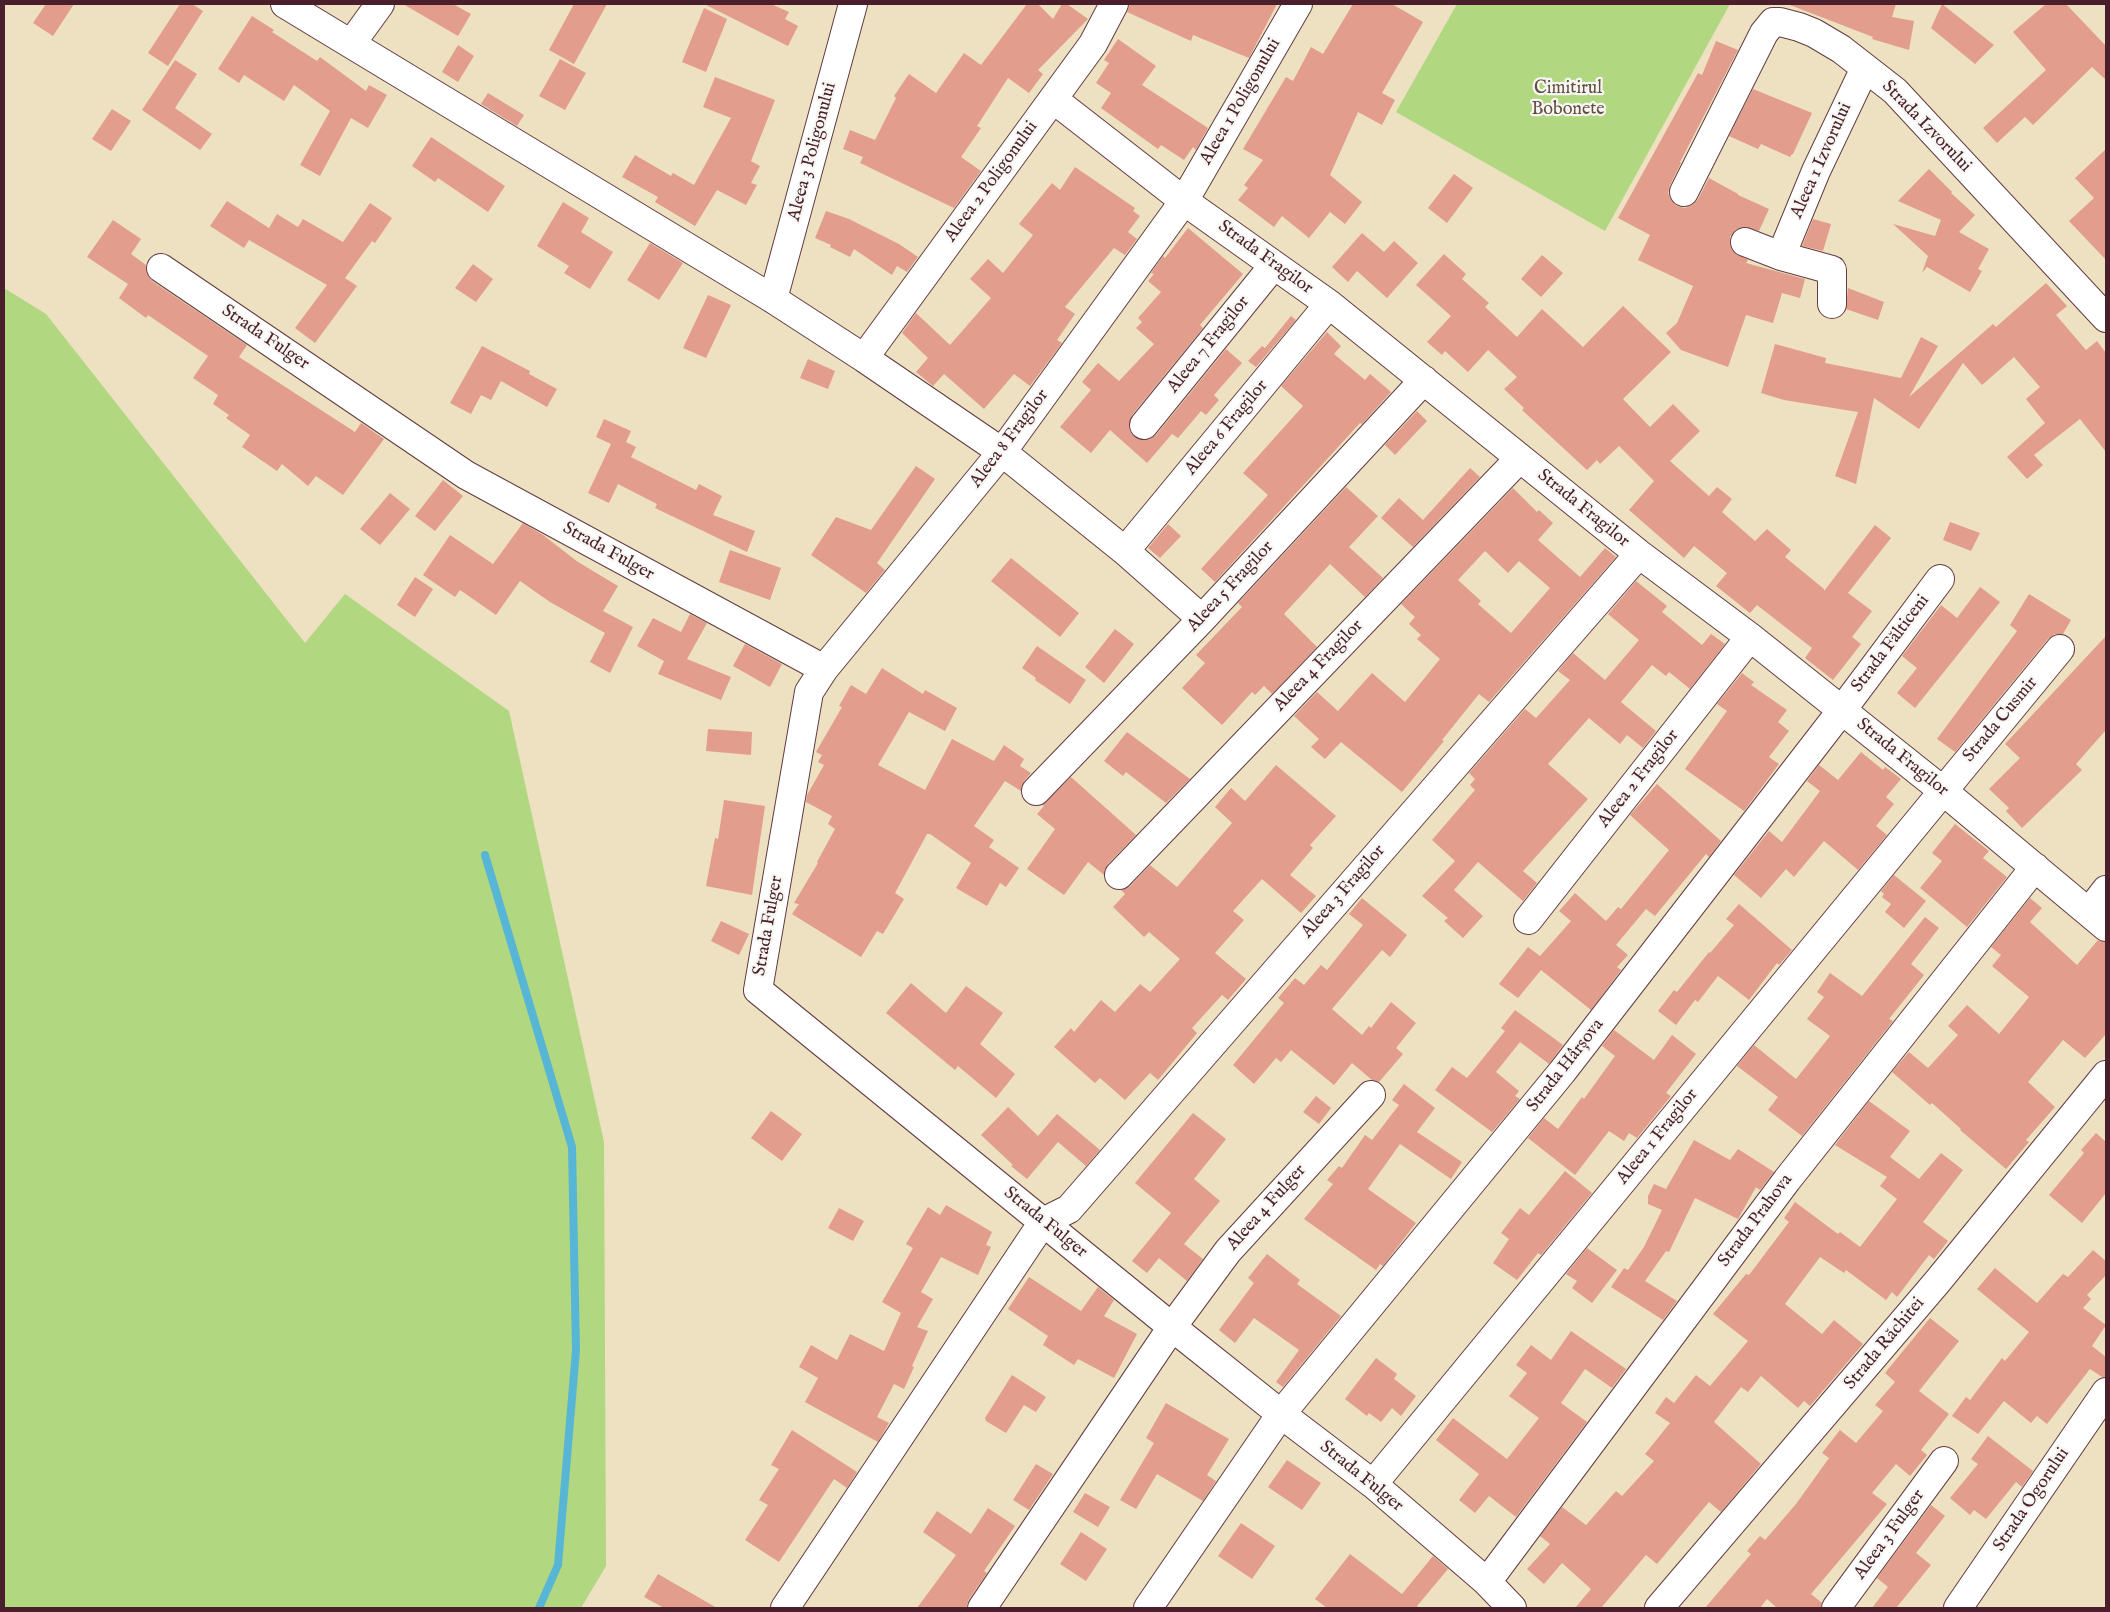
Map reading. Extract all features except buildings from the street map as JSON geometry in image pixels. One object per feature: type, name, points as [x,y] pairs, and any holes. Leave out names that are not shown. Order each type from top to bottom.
[{"type":"street","points":[[285,4],[773,300],[864,358],[1002,452],[1125,551],[1202,619]]},
{"type":"street","points":[[351,44],[380,4]]},
{"type":"street","name":"Aleea 3 Poligonului","points":[[773,300],[853,4]]},
{"type":"street","name":"Aleea 2 Poligonului","points":[[864,358],[1093,44],[1114,4]]},
{"type":"street","name":"Aleea 1 Poligonului","points":[[1184,200],[1298,4]]},
{"type":"street","name":"Strada Izvorului","points":[[1684,192],[1764,33],[1773,22],[1780,22],[1814,33],[1841,49],[1895,91],[2106,318]]},
{"type":"street","name":"Aleea 1 Izvorului","points":[[1781,256],[1816,171],[1865,68]]},
{"type":"street","name":"Strada Fragilor","points":[[1053,99],[1184,200],[1329,304],[1639,554],[1750,637],[1842,710],[2098,919]]},
{"type":"street","name":"Aleea 8 Fragilor","points":[[824,669],[1002,452],[1184,200]]},
{"type":"street","points":[[1745,242],[1781,256],[1832,270],[1832,304]]},
{"type":"street","name":"Aleea 7 Fragilor","points":[[1144,425],[1274,265]]},
{"type":"street","name":"Strada Fulger","points":[[161,268],[466,475],[824,669],[809,692],[758,990],[1172,1327],[1373,1484],[1487,1582],[1512,1608]]},
{"type":"street","name":"Aleea 6 Fragilor","points":[[1125,551],[1329,304]]},
{"type":"street","name":"Aleea 5 Fragilor","points":[[1036,791],[1202,619],[1424,380]]},
{"type":"street","name":"Aleea 4 Fragilor","points":[[1119,875],[1520,458]]},
{"type":"street","name":"Aleea 3 Fragilor","points":[[1043,1222],[1069,1209],[1639,554]]},
{"type":"street","name":"Strada Fălticeni","points":[[1842,710],[1940,579]]},
{"type":"street","name":"Aleea 2 Fragilor","points":[[1528,920],[1750,637]]},
{"type":"street","name":"Strada Cusmir","points":[[1942,790],[2060,649]]},
{"type":"street","name":"Strada Hârșova","points":[[1148,1608],[1281,1414],[1562,1072],[1842,710]]},
{"type":"street","name":"Aleea 1 Fragilor","points":[[1373,1484],[1942,790]]},
{"type":"street","name":"Strada Prahova","points":[[1487,1582],[1786,1180],[2035,867]]},
{"type":"street","points":[[2098,919],[2106,890]]},
{"type":"street","name":"Strada Răchitei","points":[[1659,1608],[1938,1281],[2106,1075]]},
{"type":"street","name":"Aleea 4 Fulger","points":[[982,1608],[1172,1327],[1228,1251],[1371,1094]]},
{"type":"street","points":[[785,1608],[1043,1222]]},
{"type":"street","name":"Strada Ogorului","points":[[1958,1608],[2106,1392]]},
{"type":"street","name":"Aleea 3 Fulger","points":[[1836,1608],[1944,1461]]},
{"type":"green space","name":"Cimitirul Bobonete","points":[[1457,4],[1730,4],[1605,231],[1396,112]]},
{"type":"green space","points":[[4,288],[46,314],[305,643],[345,594],[509,711],[604,1142],[606,1566],[581,1608],[4,1608]]},
{"type":"waterway","points":[[485,855],[572,1147],[576,1350],[558,1565],[539,1608]]}]
